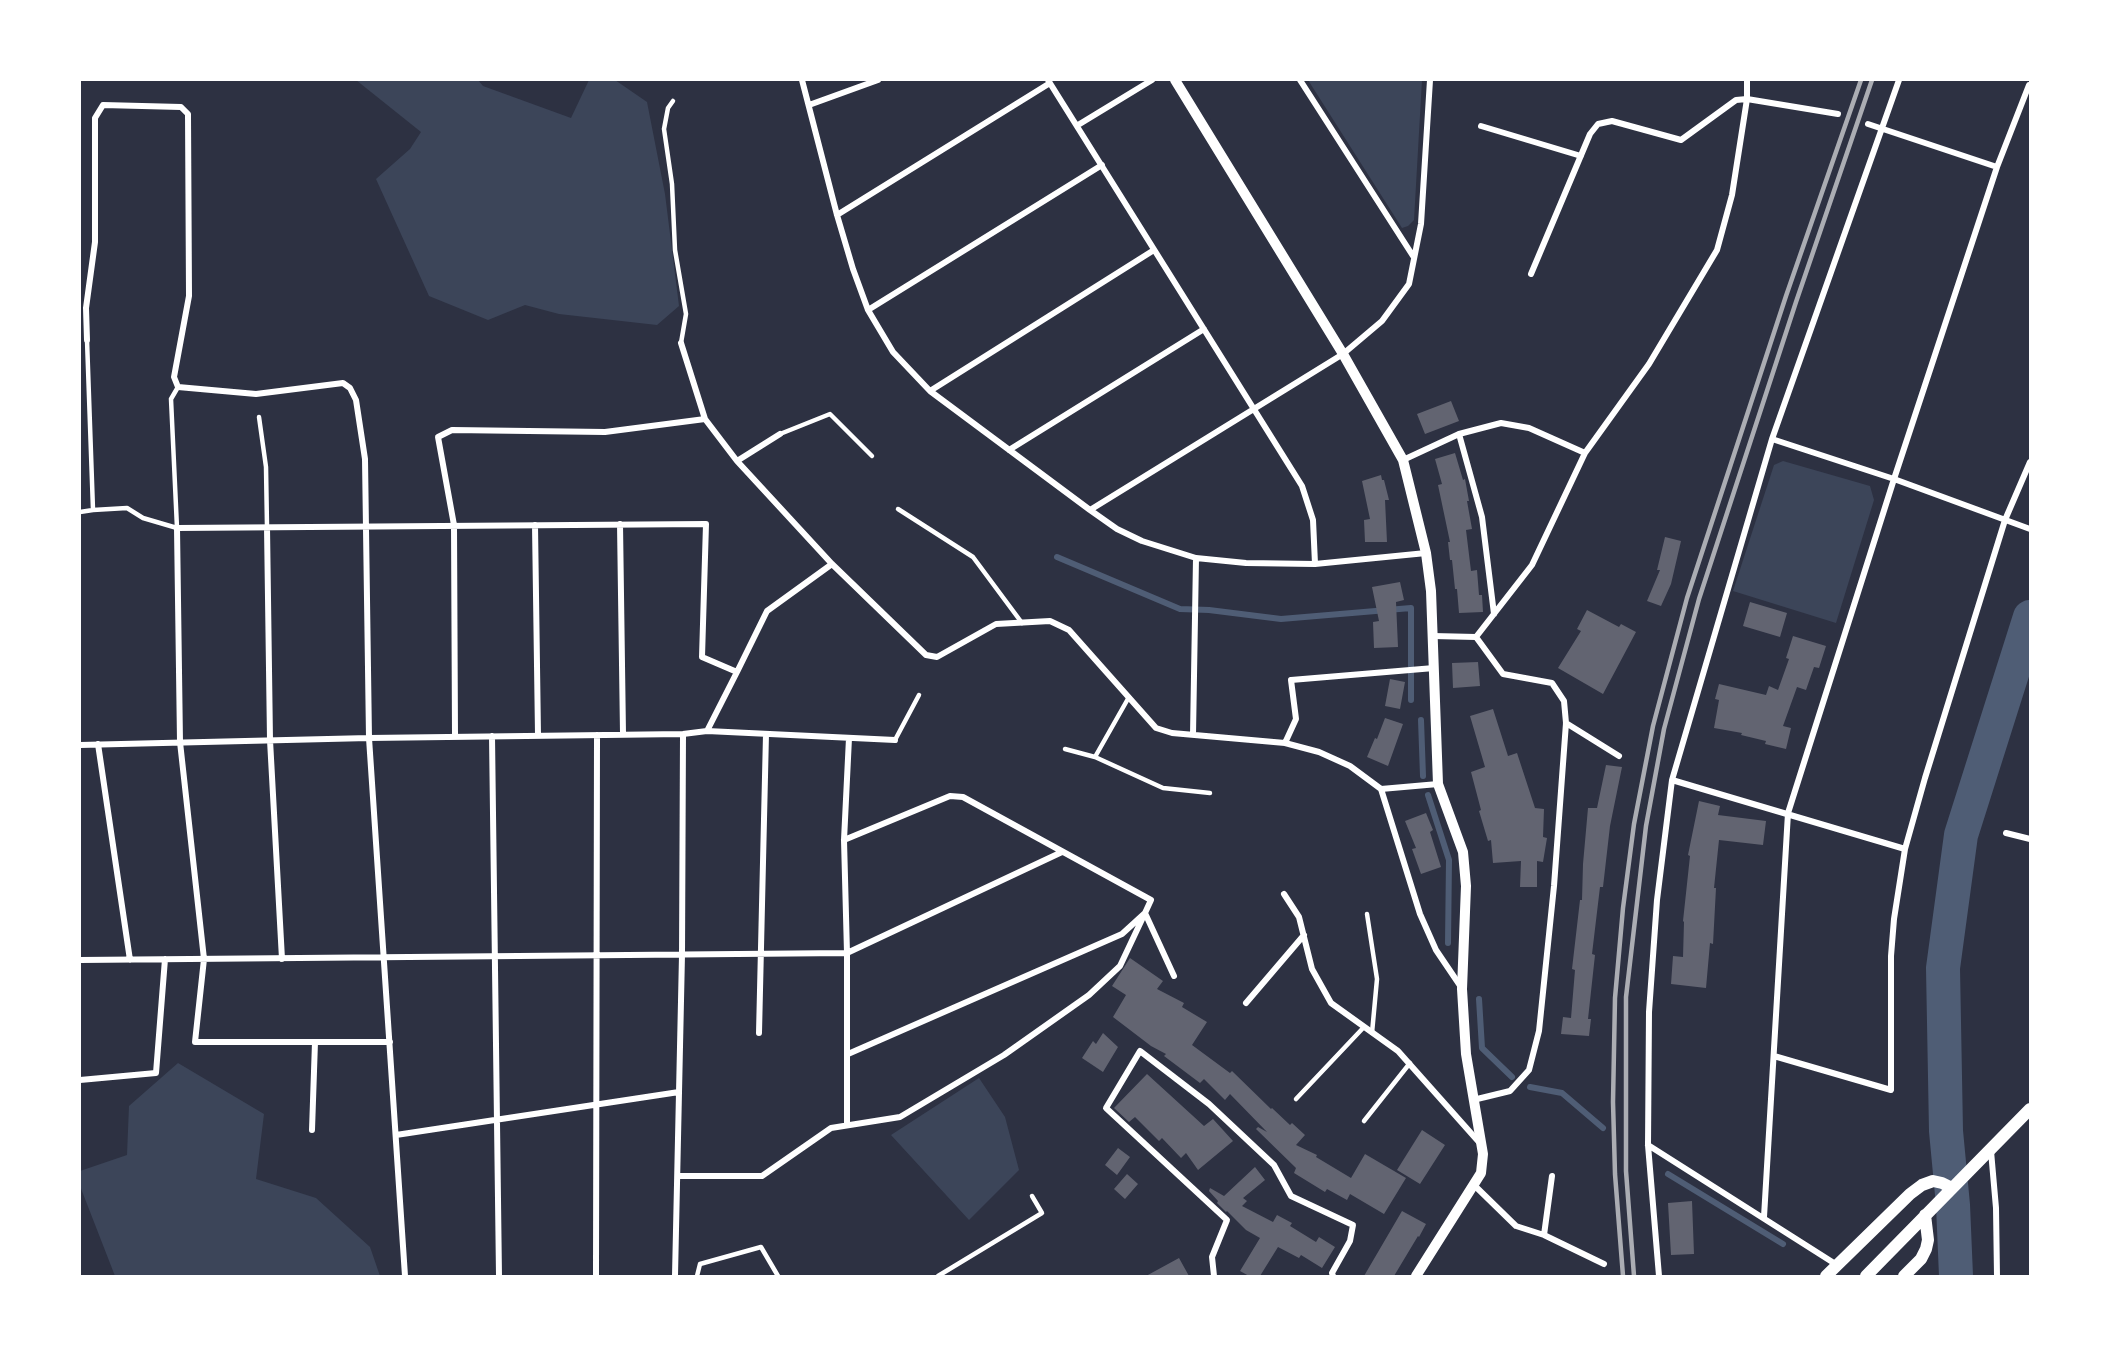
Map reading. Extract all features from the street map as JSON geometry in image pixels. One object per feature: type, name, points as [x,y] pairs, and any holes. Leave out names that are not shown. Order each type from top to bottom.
[{"type":"main road","points":[[1866,1276],[2031,1109]]},
{"type":"main road","points":[[1826,1276],[1922,1185],[1933,1181],[1952,1188]]},
{"type":"main road","points":[[1909,1272],[1926,1250],[1928,1240],[1925,1215]]},
{"type":"street","points":[[802,80],[837,215],[868,310],[893,352],[930,391],[1089,510],[1117,529],[1142,541],[1196,558],[1246,563],[1315,564],[1426,553]]},
{"type":"street","points":[[809,105],[878,80]]},
{"type":"street","points":[[1078,125],[1152,80]]},
{"type":"street","points":[[1174,80],[1343,354],[1403,460],[1426,553],[1431,591],[1438,784],[1463,852],[1466,886],[1462,989],[1466,1054],[1483,1154],[1481,1173],[1416,1276]]},
{"type":"street","points":[[1300,80],[1413,256]]},
{"type":"street","points":[[1089,510],[1343,354],[1382,321],[1409,285],[1421,224],[1430,80]]},
{"type":"street","points":[[1476,637],[1532,565],[1585,453],[1649,364],[1717,250],[1732,195],[1747,99],[1747,80]]},
{"type":"street","points":[[1659,1276],[1648,1145],[1649,1012],[1657,900],[1672,780],[1772,439],[1899,80]]},
{"type":"street","points":[[837,215],[1049,81],[1302,486],[1313,520],[1315,564]]},
{"type":"street","points":[[2029,83],[2031,93]]},
{"type":"street","points":[[1764,1217],[1788,813],[1894,478],[1997,167],[2029,83]]},
{"type":"street","points":[[1531,274],[1590,134],[1598,124],[1612,121],[1681,140],[1736,100],[1747,99],[1838,114]]},
{"type":"street","points":[[87,340],[86,308],[95,242],[95,118],[103,105],[181,108],[188,114],[189,296],[174,377],[178,387],[256,394],[343,383],[350,388],[356,400],[365,459],[369,738],[405,1276]]},
{"type":"street","points":[[1868,124],[1997,167]]},
{"type":"street","points":[[1481,126],[1581,156]]},
{"type":"street","points":[[868,310],[1102,165]]},
{"type":"street","points":[[930,391],[1154,250]]},
{"type":"street","points":[[1009,450],[1204,329]]},
{"type":"street","points":[[681,344],[705,419],[737,461],[832,564],[926,655],[937,657],[996,624],[1050,621],[1070,630],[1156,728],[1172,733],[1286,743],[1319,752],[1350,766],[1381,789],[1420,914],[1436,950],[1462,989]]},
{"type":"street","points":[[256,394],[257,402]]},
{"type":"street","points":[[456,736],[454,525],[438,437],[452,430],[605,432],[705,419]]},
{"type":"street","points":[[1403,460],[1458,434],[1501,423],[1529,428],[1585,453]]},
{"type":"street","points":[[737,461],[780,434]]},
{"type":"street","points":[[1458,434],[1482,517],[1494,614]]},
{"type":"street","points":[[1772,439],[1894,478],[2031,529]]},
{"type":"street","points":[[1774,1056],[1891,1090],[1891,956],[1894,919],[1905,849],[2005,520],[2031,462]]},
{"type":"street","points":[[620,524],[623,734]]},
{"type":"street","points":[[390,1042],[195,1042],[204,959],[180,742],[177,528],[706,524],[702,657],[737,672]]},
{"type":"street","points":[[535,525],[538,735]]},
{"type":"street","points":[[267,527],[270,740],[282,959]]},
{"type":"street","points":[[1193,735],[1196,558]]},
{"type":"street","points":[[707,731],[767,611],[832,564]]},
{"type":"street","points":[[1433,636],[1476,637]]},
{"type":"street","points":[[1473,1100],[1510,1091],[1529,1070],[1537,1040],[1554,886],[1566,723],[1564,701],[1552,683],[1503,674],[1476,637]]},
{"type":"street","points":[[1286,743],[1296,719],[1291,680],[1434,668]]},
{"type":"street","points":[[1566,723],[1619,756]]},
{"type":"street","points":[[80,745],[456,736],[682,734],[707,731],[895,740]]},
{"type":"street","points":[[675,1276],[682,955],[682,734]]},
{"type":"street","points":[[759,1033],[766,734]]},
{"type":"street","points":[[596,1276],[597,735]]},
{"type":"street","points":[[492,736],[499,1276]]},
{"type":"street","points":[[847,1125],[847,953],[844,840],[849,738]]},
{"type":"street","points":[[98,744],[130,960]]},
{"type":"street","points":[[1672,780],[1905,849]]},
{"type":"street","points":[[1381,789],[1438,784]]},
{"type":"street","points":[[678,1176],[762,1176],[831,1128],[900,1117],[1004,1055],[1080,1001],[1120,966],[1151,900],[963,797],[950,796],[844,840]]},
{"type":"street","points":[[2006,833],[2031,839]]},
{"type":"street","points":[[80,960],[847,953],[1062,852]]},
{"type":"street","points":[[1284,894],[1299,917],[1312,969],[1331,1003],[1398,1051],[1481,1143]]},
{"type":"street","points":[[1145,913],[1174,976]]},
{"type":"street","points":[[848,1054],[1122,934],[1145,913]]},
{"type":"street","points":[[1246,1003],[1304,934]]},
{"type":"street","points":[[80,1080],[156,1073],[165,960]]},
{"type":"street","points":[[312,1130],[315,1042]]},
{"type":"street","points":[[1214,1276],[1212,1257],[1227,1220],[1106,1108],[1140,1051],[1209,1104],[1274,1165],[1291,1196],[1353,1225],[1350,1241],[1332,1273],[1333,1276]]},
{"type":"street","points":[[396,1135],[679,1092]]},
{"type":"street","points":[[1648,1145],[1837,1265]]},
{"type":"street","points":[[1988,1152],[1996,1208],[1997,1276]]},
{"type":"street","points":[[1544,1235],[1552,1176]]},
{"type":"street","points":[[1474,1185],[1516,1226],[1544,1235],[1604,1264]]},
{"type":"lane","points":[[673,101],[668,108],[664,129],[672,184],[675,250],[686,314],[681,344]]},
{"type":"lane","points":[[87,340],[93,510]]},
{"type":"lane","points":[[80,512],[127,508],[143,518],[177,528],[171,399],[178,387]]},
{"type":"lane","points":[[780,434],[830,414],[872,456]]},
{"type":"lane","points":[[259,417],[266,467],[267,527]]},
{"type":"lane","points":[[898,509],[973,557],[1023,624]]},
{"type":"lane","points":[[895,740],[919,695]]},
{"type":"lane","points":[[1095,757],[1129,697]]},
{"type":"lane","points":[[1065,749],[1095,757],[1163,788],[1209,793]]},
{"type":"lane","points":[[1367,914],[1377,979],[1372,1033]]},
{"type":"lane","points":[[1296,1099],[1364,1027]]},
{"type":"lane","points":[[1364,1121],[1410,1063]]},
{"type":"lane","points":[[938,1276],[1042,1213],[1032,1196]]},
{"type":"lane","points":[[697,1276],[700,1264],[761,1247],[778,1276]]},
{"type":"shaded area","points":[[356,80],[478,80],[483,86],[571,118],[589,80],[615,80],[647,102],[665,194],[679,306],[657,325],[559,314],[525,305],[488,320],[429,296],[376,179],[410,149],[421,132]]},
{"type":"shaded area","points":[[1308,80],[1422,80],[1414,220],[1408,226],[1402,228]]},
{"type":"shaded area","points":[[1783,461],[1870,486],[1874,500],[1836,623],[1733,591],[1774,465]]},
{"type":"shaded area","points":[[178,1063],[264,1114],[256,1179],[316,1198],[370,1247],[380,1276],[115,1276],[80,1186],[80,1171],[127,1155],[129,1106]]},
{"type":"shaded area","points":[[979,1078],[1005,1117],[1019,1170],[969,1220],[891,1135]]},
{"type":"building","points":[[1451,401],[1459,421],[1425,434],[1417,414]]},
{"type":"building","points":[[1455,453],[1463,480],[1465,479],[1469,501],[1467,501],[1472,529],[1466,530],[1471,571],[1477,570],[1483,612],[1459,613],[1457,589],[1455,589],[1452,560],[1450,560],[1448,542],[1450,542],[1438,485],[1442,484],[1435,459]]},
{"type":"building","points":[[1381,475],[1389,500],[1385,500],[1387,542],[1365,542],[1364,520],[1370,519],[1362,481]]},
{"type":"building","points":[[1665,537],[1681,541],[1671,584],[1661,606],[1647,601],[1660,570],[1657,570]]},
{"type":"building","points":[[1400,582],[1404,600],[1396,602],[1398,647],[1374,648],[1373,622],[1379,621],[1372,587]]},
{"type":"building","points":[[1750,602],[1787,613],[1780,637],[1743,626]]},
{"type":"building","points":[[1587,610],[1619,627],[1621,624],[1636,632],[1603,694],[1558,668],[1581,631],[1577,629]]},
{"type":"building","points":[[1793,636],[1826,646],[1819,668],[1814,667],[1806,690],[1797,687],[1783,726],[1791,728],[1786,749],[1765,744],[1766,741],[1741,735],[1742,733],[1714,728],[1719,700],[1715,699],[1719,684],[1766,695],[1769,686],[1778,690],[1789,659],[1786,658]]},
{"type":"building","points":[[1478,662],[1480,686],[1453,688],[1452,663]]},
{"type":"building","points":[[1390,679],[1405,682],[1400,709],[1385,706]]},
{"type":"building","points":[[1493,709],[1508,756],[1517,753],[1535,808],[1544,809],[1543,837],[1547,838],[1543,862],[1537,861],[1537,887],[1520,887],[1521,861],[1493,863],[1491,840],[1488,841],[1479,811],[1481,810],[1471,772],[1485,767],[1470,716]]},
{"type":"building","points":[[1385,718],[1403,724],[1388,766],[1367,757]]},
{"type":"building","points":[[1606,765],[1622,767],[1610,826],[1603,887],[1600,887],[1592,954],[1595,955],[1588,1019],[1591,1019],[1589,1036],[1561,1034],[1563,1017],[1571,1018],[1575,970],[1572,969],[1580,900],[1582,900],[1588,808],[1597,808]]},
{"type":"building","points":[[1699,801],[1720,806],[1718,815],[1766,821],[1763,845],[1719,840],[1714,888],[1716,888],[1713,944],[1710,943],[1706,988],[1671,984],[1673,956],[1683,957],[1683,921],[1690,856],[1688,855]]},
{"type":"building","points":[[1426,813],[1433,830],[1430,832],[1441,867],[1421,874],[1412,849],[1416,848],[1405,821]]},
{"type":"building","points":[[1130,958],[1163,981],[1157,989],[1184,1003],[1182,1007],[1207,1022],[1192,1045],[1230,1073],[1232,1071],[1271,1109],[1305,1135],[1296,1145],[1317,1155],[1316,1157],[1351,1178],[1365,1154],[1406,1178],[1384,1214],[1350,1194],[1347,1200],[1327,1189],[1325,1192],[1294,1173],[1296,1168],[1256,1129],[1258,1127],[1267,1132],[1230,1094],[1225,1100],[1204,1079],[1200,1083],[1164,1056],[1166,1054],[1151,1046],[1113,1017],[1126,995],[1112,986]]},
{"type":"building","points":[[1103,1033],[1118,1047],[1103,1072],[1082,1058],[1093,1041],[1096,1044]]},
{"type":"building","points":[[1147,1074],[1204,1126],[1213,1119],[1233,1141],[1198,1170],[1186,1153],[1181,1158],[1162,1138],[1159,1141],[1135,1117],[1129,1122],[1114,1108]]},
{"type":"building","points":[[1422,1130],[1445,1145],[1420,1184],[1397,1170]]},
{"type":"building","points":[[1118,1148],[1130,1157],[1117,1175],[1105,1165]]},
{"type":"building","points":[[1255,1167],[1265,1180],[1243,1198],[1247,1201],[1242,1206],[1273,1222],[1277,1215],[1292,1223],[1290,1226],[1316,1242],[1319,1237],[1335,1247],[1322,1268],[1301,1255],[1299,1258],[1278,1247],[1260,1276],[1249,1276],[1240,1271],[1260,1238],[1246,1230],[1226,1212],[1209,1191],[1210,1188],[1224,1196]]},
{"type":"building","points":[[1127,1174],[1138,1184],[1125,1199],[1114,1189]]},
{"type":"building","points":[[1692,1201],[1694,1254],[1671,1255],[1668,1203]]},
{"type":"building","points":[[1402,1211],[1426,1224],[1419,1237],[1394,1276],[1364,1276]]},
{"type":"building","points":[[1179,1258],[1189,1276],[1146,1276]]},
{"type":"waterway","points":[[1057,557],[1180,609],[1209,610],[1281,619],[1411,608],[1411,700]]},
{"type":"waterway","points":[[1956,1276],[1953,1205],[1946,1131],[1943,968],[1961,835],[2030,617]]},
{"type":"waterway","points":[[1421,720],[1423,776]]},
{"type":"waterway","points":[[1428,795],[1449,860],[1448,943]]},
{"type":"waterway","points":[[1479,999],[1482,1048],[1512,1077]]},
{"type":"waterway","points":[[1530,1087],[1562,1093],[1603,1128]]},
{"type":"waterway","points":[[1668,1174],[1783,1244]]},
{"type":"railway","points":[[1623,1276],[1615,1174],[1613,1102],[1615,998],[1623,908],[1634,824],[1653,726],[1687,598],[1786,296],[1861,80]]},
{"type":"railway","points":[[1634,1276],[1626,1171],[1626,997],[1646,826],[1664,729],[1699,599],[1796,302],[1872,80]]}]
